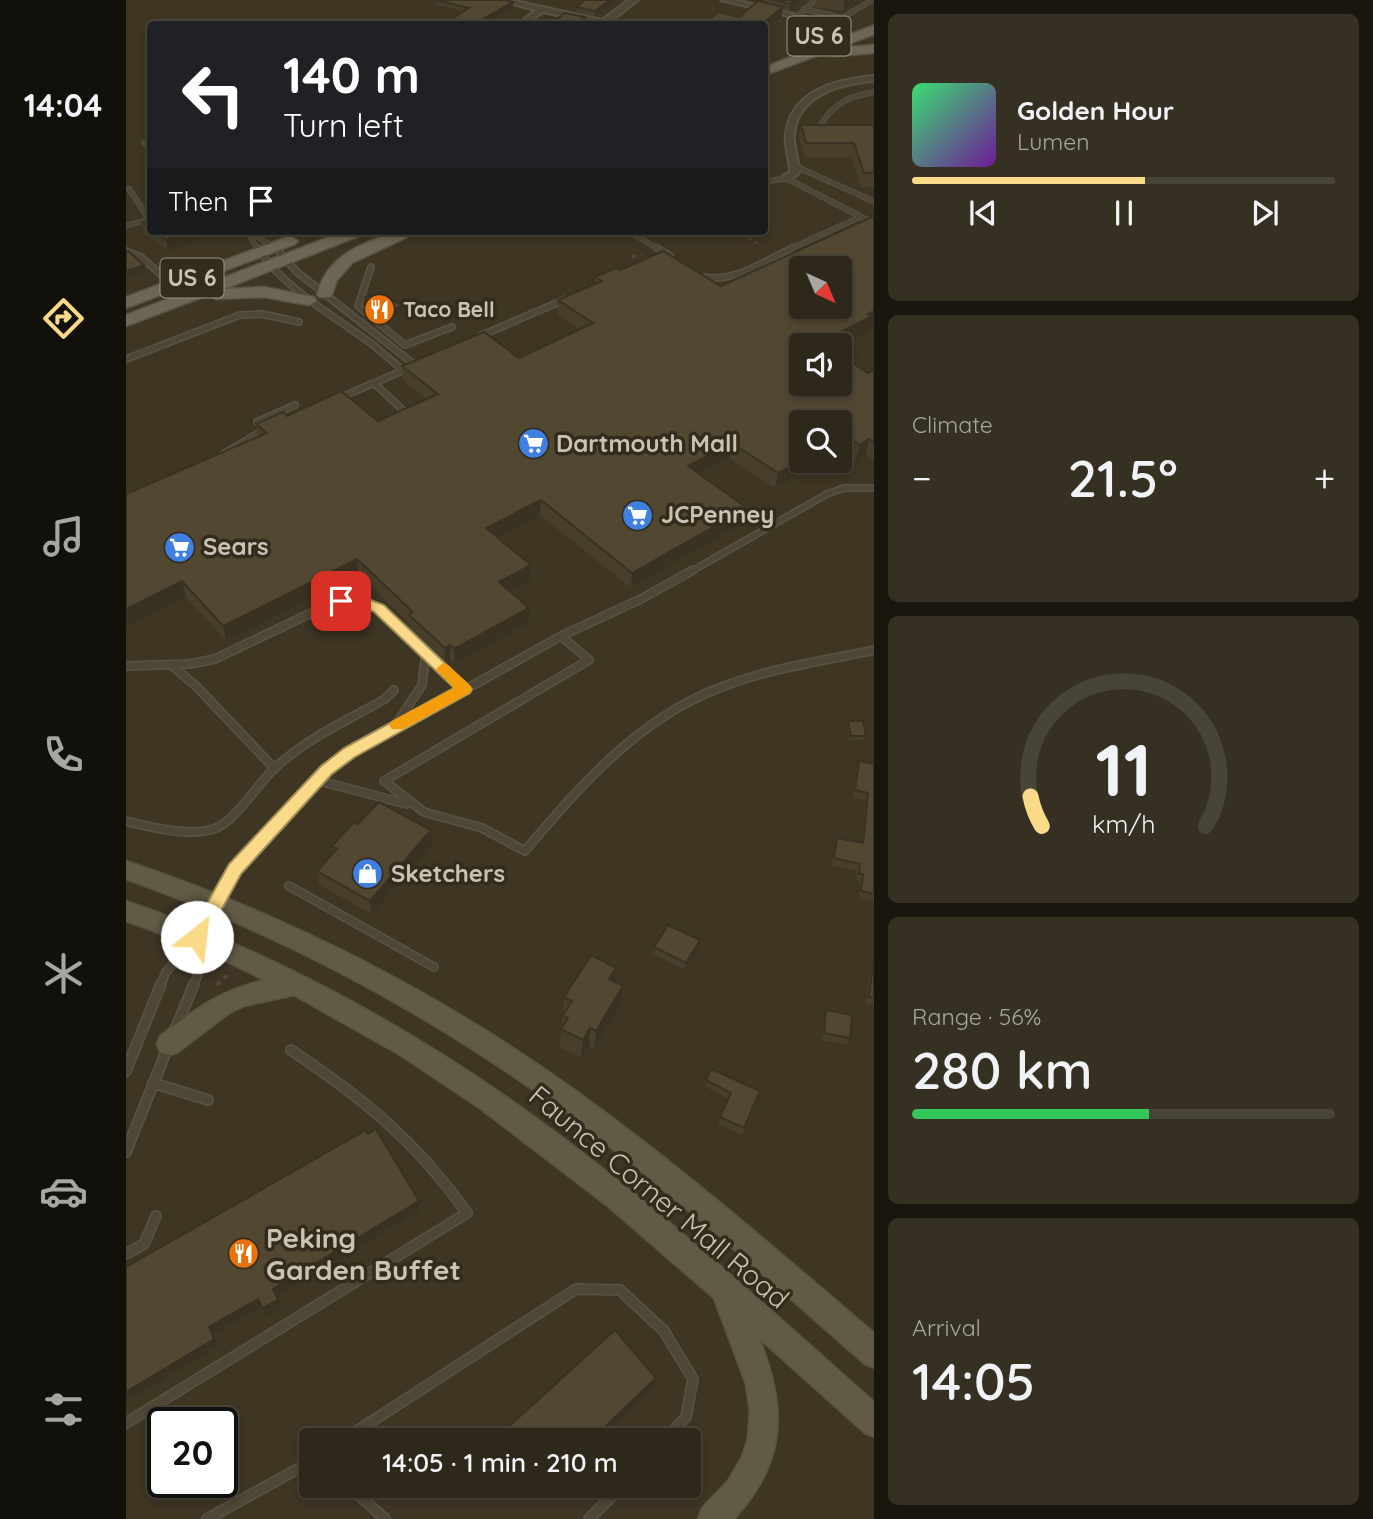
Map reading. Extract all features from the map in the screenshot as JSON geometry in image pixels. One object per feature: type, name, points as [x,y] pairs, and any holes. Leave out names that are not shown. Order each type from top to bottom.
[{"type":"main road","name":"US 6","points":[[768,56],[839,23],[874,15]]},
{"type":"main road","name":"US 6","points":[[768,70],[874,29]]},
{"type":"main road","points":[[798,58],[874,49]]},
{"type":"main road","name":"US 6","points":[[280,253],[310,235]]},
{"type":"main road","name":"US 6","points":[[126,321],[192,296],[280,253],[347,235]]},
{"type":"main road","points":[[326,294],[330,275],[345,259],[402,235]]},
{"type":"main road","name":"US 6","points":[[126,303],[173,285],[263,260]]},
{"type":"main road","points":[[192,296],[252,292],[307,300]]},
{"type":"main road","name":"Faunce Corner Mall Road","points":[[126,870],[217,903],[389,988],[522,1069],[657,1167],[873,1350]]},
{"type":"main road","name":"Faunce Corner Mall Road","points":[[126,911],[197,937],[294,984],[429,1060],[528,1127],[632,1208],[874,1423]]},
{"type":"main road","points":[[169,1044],[220,1005],[253,993],[294,984]]},
{"type":"main road","points":[[713,1519],[746,1482],[759,1454],[765,1425],[765,1408],[759,1378],[725,1289]]},
{"type":"street","points":[[500,0],[592,21]]},
{"type":"street","points":[[610,21],[634,0]]},
{"type":"street","points":[[725,0],[839,23]]},
{"type":"street","points":[[526,21],[541,10]]},
{"type":"street","points":[[786,178],[795,173],[797,111],[810,97],[839,84],[874,78]]},
{"type":"lane","points":[[752,6],[760,0]]},
{"type":"lane","points":[[797,16],[815,0]]},
{"type":"lane","points":[[804,9],[839,23],[872,0]]},
{"type":"lane","points":[[816,134],[825,115],[837,103],[853,95],[874,92]]},
{"type":"lane","points":[[809,134],[827,134]]},
{"type":"lane","points":[[144,143],[147,146]]},
{"type":"lane","points":[[795,166],[874,202]]},
{"type":"lane","points":[[768,181],[786,178],[874,224]]},
{"type":"lane","points":[[129,189],[147,216]]},
{"type":"lane","points":[[695,272],[709,279],[724,279],[860,217]]},
{"type":"lane","points":[[126,226],[147,220]]},
{"type":"lane","points":[[250,235],[263,260],[307,300],[361,336],[403,370]]},
{"type":"lane","points":[[259,235],[270,239],[280,253],[326,294],[415,365]]},
{"type":"lane","points":[[637,236],[664,256],[677,261]]},
{"type":"lane","points":[[126,251],[141,257],[173,285]]},
{"type":"lane","points":[[371,267],[358,306],[405,345],[452,327]]},
{"type":"lane","points":[[472,340],[571,297]]},
{"type":"lane","points":[[126,359],[240,315],[262,314],[299,323]]},
{"type":"lane","points":[[331,402],[424,361]]},
{"type":"lane","points":[[374,383],[404,411]]},
{"type":"lane","points":[[257,422],[295,405]]},
{"type":"lane","points":[[214,458],[275,425]]},
{"type":"lane","points":[[126,1071],[166,972],[197,937],[235,869],[316,780],[350,752],[561,636],[641,599],[827,494],[844,488],[874,488]]},
{"type":"lane","points":[[126,666],[202,662],[229,654],[324,606],[341,601],[357,601],[373,605],[464,689]]},
{"type":"lane","points":[[411,805],[384,781],[589,660],[561,636]]},
{"type":"lane","points":[[316,780],[411,805],[439,818],[481,828],[525,851],[597,770],[641,733],[678,708],[698,697],[741,681],[874,650]]},
{"type":"lane","points":[[395,727],[422,685],[426,652]]},
{"type":"lane","points":[[170,664],[195,686],[274,768]]},
{"type":"lane","points":[[126,821],[166,831],[215,830],[274,768],[310,741],[379,702],[394,690]]},
{"type":"lane","points":[[289,886],[434,967]]},
{"type":"lane","points":[[126,1152],[198,975],[197,937]]},
{"type":"lane","points":[[126,1423],[467,1213],[435,1168],[385,1116],[291,1050]]},
{"type":"lane","points":[[153,1083],[208,1100]]},
{"type":"lane","points":[[126,1254],[144,1244],[156,1216]]},
{"type":"lane","points":[[362,1428],[576,1289],[620,1290],[664,1331],[693,1378],[686,1417],[675,1428]]},
{"type":"lane","points":[[207,1519],[299,1468]]},
{"type":"lane","points":[[362,1498],[385,1519]]},
{"type":"lane","points":[[589,1519],[610,1498]]},
{"type":"path","points":[[744,235],[760,245]]},
{"type":"path","points":[[632,257],[641,253],[646,257]]},
{"type":"path","points":[[217,985],[227,975]]},
{"type":"path","points":[[208,978],[225,991]]},
{"type":"building","points":[[437,0],[513,2],[479,21],[449,21],[469,8]]},
{"type":"building","points":[[585,0],[610,0],[595,11],[576,7]]},
{"type":"building","points":[[775,0],[794,0],[790,4]]},
{"type":"building","points":[[758,1],[783,7],[766,21],[708,21],[718,12],[739,17]]},
{"type":"building","points":[[565,13],[585,17],[579,21],[543,21],[549,17],[557,19]]},
{"type":"building","points":[[801,125],[874,125],[874,173],[864,173],[854,143],[806,143]]},
{"type":"building","name":"Dartmouth Mall","points":[[874,216],[874,311],[868,314],[872,316],[839,333],[789,333],[789,396],[852,396],[852,363],[868,373],[874,370],[874,443],[869,439],[860,445],[852,440],[852,410],[789,410],[789,467],[778,473],[732,443],[688,466],[747,508],[632,573],[541,500],[486,528],[531,565],[499,582],[529,608],[454,649],[450,645],[445,648],[409,615],[413,612],[357,559],[223,626],[182,581],[126,609],[126,494],[267,433],[256,424],[283,412],[287,416],[341,391],[378,421],[438,394],[402,366],[484,332],[519,358],[593,323],[558,300],[602,281],[595,277],[616,268],[621,270],[663,251],[721,286]]},
{"type":"building","points":[[159,235],[179,235],[166,240]]},
{"type":"building","points":[[128,251],[144,265],[127,271]]},
{"type":"building","points":[[380,292],[402,306],[384,313],[365,298]]},
{"type":"building","points":[[848,721],[863,721],[866,736],[851,736]]},
{"type":"building","points":[[859,761],[874,764],[874,894],[861,891],[863,874],[859,874],[860,864],[834,858],[837,838],[863,843],[868,793],[855,790]]},
{"type":"building","name":"Sketchers","points":[[379,802],[431,830],[370,901],[317,871],[337,849],[332,846],[354,822],[358,824]]},
{"type":"building","points":[[668,925],[700,940],[686,963],[654,947]]},
{"type":"building","points":[[591,955],[616,968],[609,979],[623,986],[596,1031],[590,1028],[583,1040],[561,1029],[568,1018],[563,1015],[572,1001],[564,997]]},
{"type":"building","points":[[874,966],[874,998],[869,997]]},
{"type":"building","points":[[826,1010],[852,1015],[850,1038],[824,1033]]},
{"type":"building","points":[[711,1069],[760,1091],[744,1128],[720,1117],[731,1093],[706,1080]]},
{"type":"building","points":[[376,1129],[419,1201],[273,1289],[278,1300],[263,1308],[258,1299],[209,1327],[214,1339],[126,1392],[126,1267],[366,1130],[368,1134]]},
{"type":"building","points":[[615,1330],[656,1378],[604,1428],[507,1428]]},
{"type":"slow traffic","points":[[397,725],[464,689],[443,669]]},
{"type":"place","name":"Taco Bell","points":[[380,310]]},
{"type":"place","name":"Dartmouth Mall","points":[[533,444]]},
{"type":"place","name":"JCPenney","points":[[638,515]]},
{"type":"place","name":"Sears","points":[[180,547]]},
{"type":"place","name":"Sketchers","points":[[368,874]]},
{"type":"place","name":"Peking Garden Buffet","points":[[243,1254]]},
{"type":"route","points":[[197,937],[235,869],[326,770],[350,752],[464,689],[379,609],[357,601],[341,601]]}]
